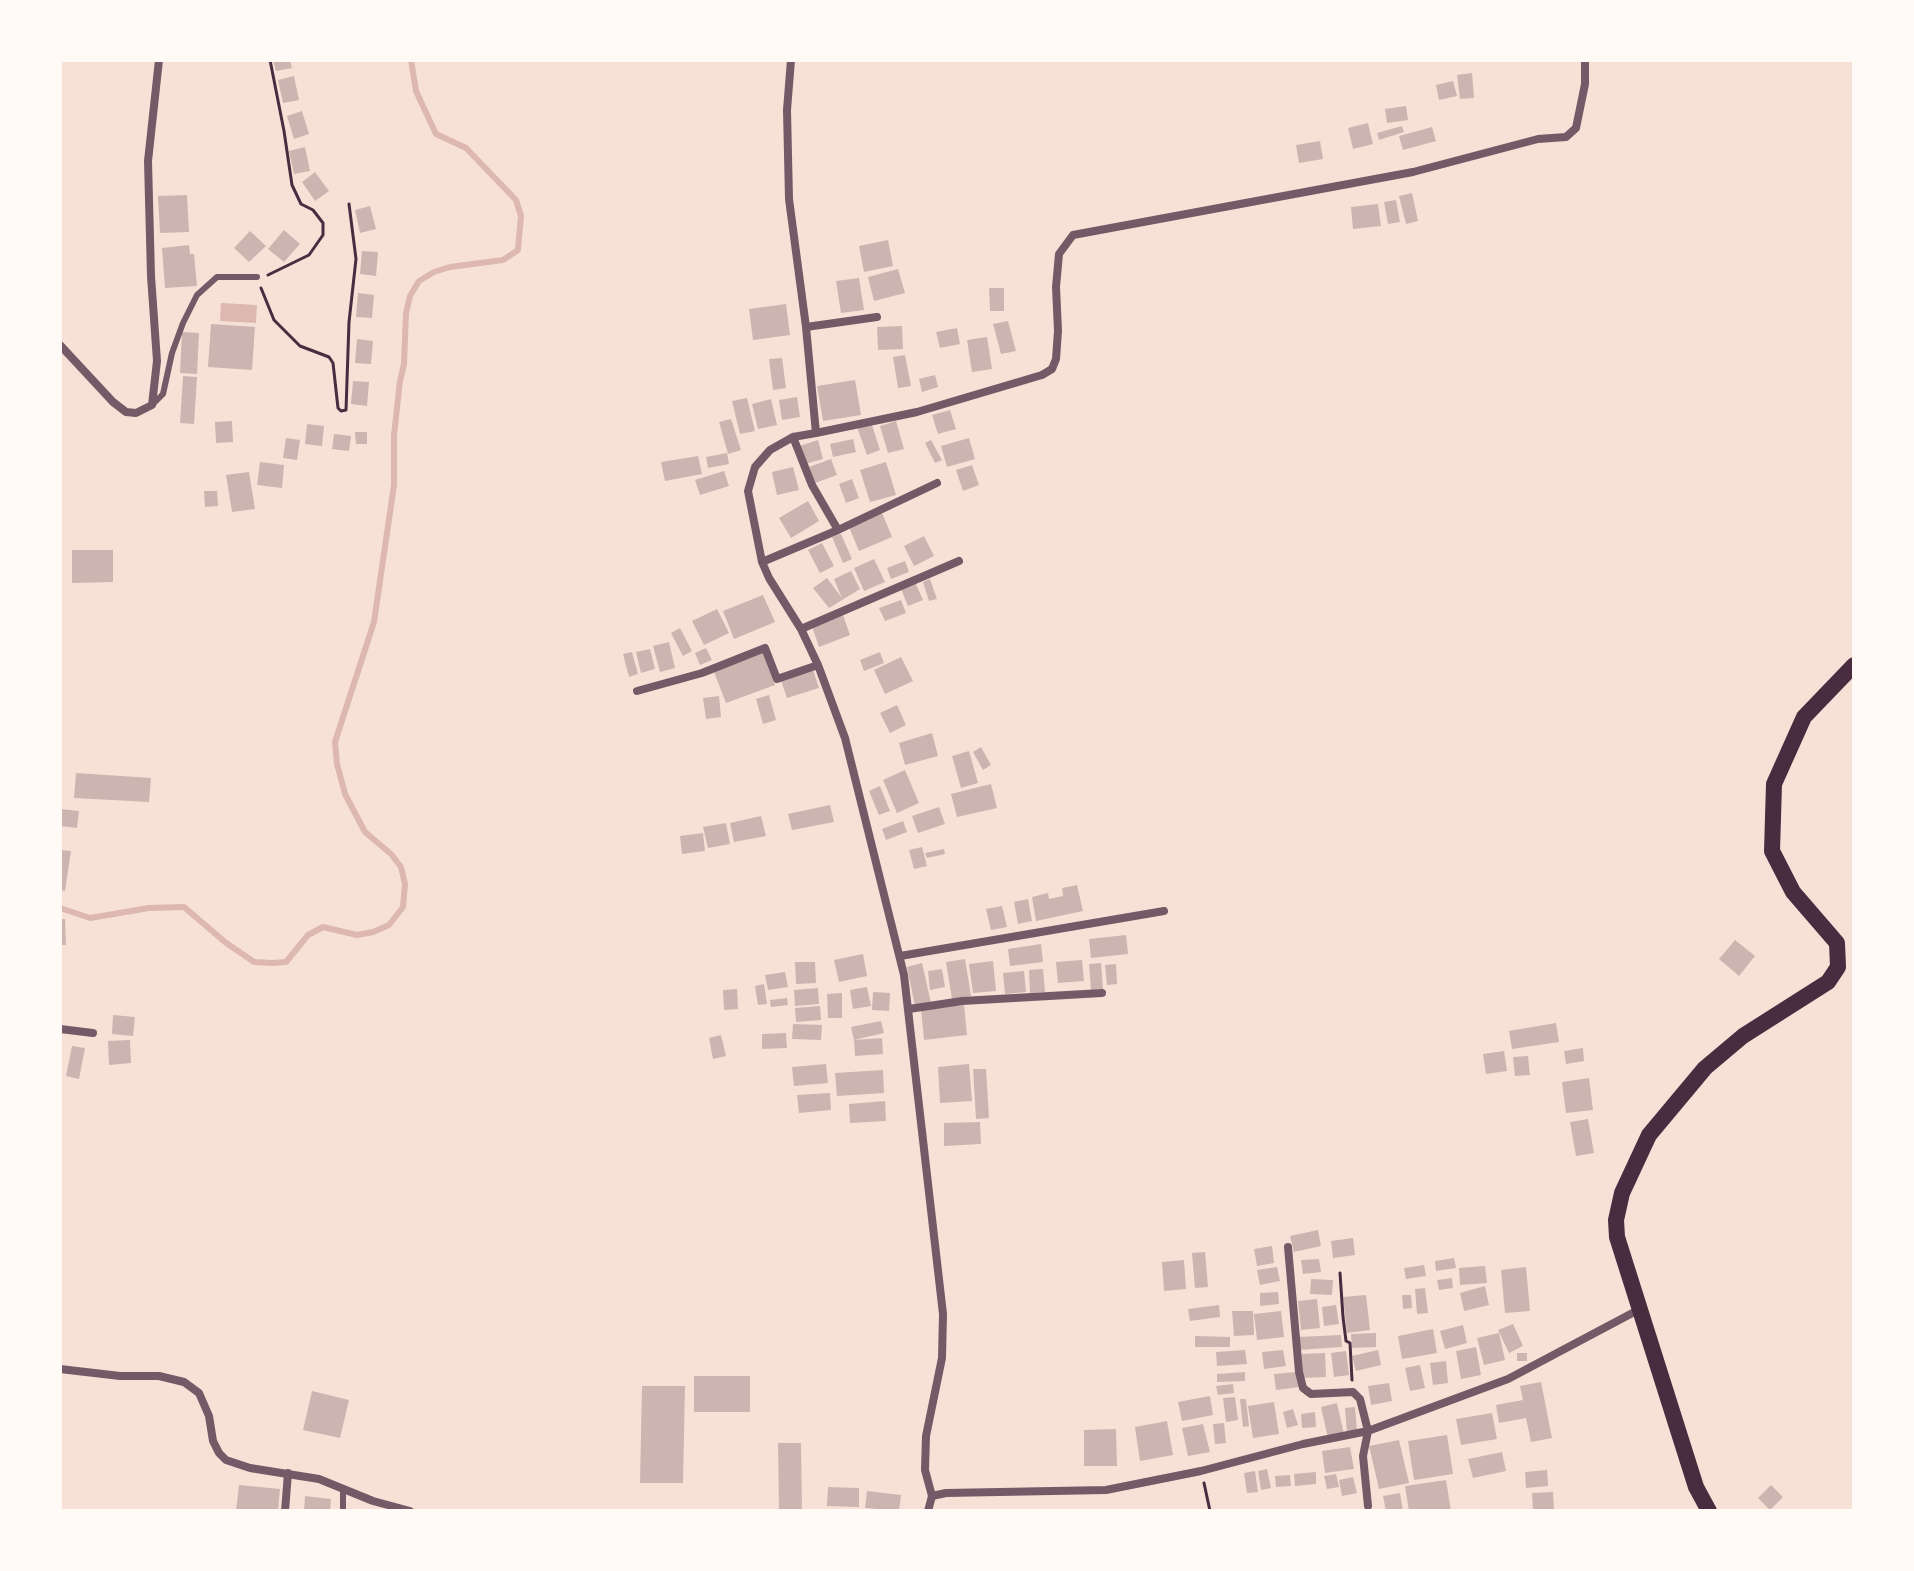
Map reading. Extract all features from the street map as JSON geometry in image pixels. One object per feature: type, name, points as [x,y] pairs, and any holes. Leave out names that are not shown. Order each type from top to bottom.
[{"type":"main road","points":[[1709,1511],[1696,1487],[1617,1237],[1616,1220],[1622,1193],[1649,1135],[1705,1068],[1743,1036],[1828,982],[1838,967],[1837,943],[1793,892],[1772,851],[1774,784],[1804,717],[1854,665]]},
{"type":"street","points":[[60,345],[126,412],[136,413],[152,405],[157,361],[148,161],[159,60]]},
{"type":"street","points":[[791,60],[787,110],[789,199],[816,433]]},
{"type":"street","points":[[928,1511],[932,1496],[925,1470],[926,1436],[942,1358],[943,1314],[909,1009],[900,956],[845,738],[818,665],[762,562],[748,491],[755,467],[770,450],[793,437],[917,412],[1042,375],[1052,369],[1058,331],[1056,287],[1059,254],[1073,235],[1413,172],[1538,139],[1566,137],[1576,128],[1585,84],[1585,60]]},
{"type":"street","points":[[806,327],[877,317]]},
{"type":"street","points":[[793,437],[812,485],[838,530]]},
{"type":"street","points":[[762,562],[937,483]]},
{"type":"street","points":[[801,629],[959,561]]},
{"type":"street","points":[[637,691],[702,673],[765,648],[777,679],[818,665]]},
{"type":"street","points":[[900,956],[1164,911]]},
{"type":"street","points":[[909,1009],[962,1001],[1102,993]]},
{"type":"street","points":[[60,1029],[93,1033]]},
{"type":"street","points":[[1288,1247],[1303,1388],[1311,1394],[1353,1392],[1360,1399],[1368,1431],[1363,1456],[1368,1506]]},
{"type":"street","points":[[932,1496],[969,1491],[1106,1490],[1368,1431],[1508,1379],[1640,1309]]},
{"type":"street","points":[[60,1369],[120,1376],[159,1376],[184,1382],[199,1393],[209,1416],[213,1441],[226,1460],[250,1468],[319,1479],[373,1501],[410,1511]]},
{"type":"street","points":[[285,1511],[288,1473]]},
{"type":"lane","points":[[152,405],[163,394],[172,353],[197,295],[217,277],[257,277]]},
{"type":"lane","points":[[343,1488],[343,1511]]},
{"type":"path","points":[[270,60],[292,185],[301,204],[313,210],[323,223],[323,235],[309,255],[276,273],[257,277],[274,320],[300,346],[329,357],[333,363],[338,408],[341,411],[346,410],[348,336],[356,259],[349,204]]},
{"type":"path","points":[[1340,1273],[1353,1392]]},
{"type":"path","points":[[1201,1471],[1210,1511]]},
{"type":"shaded area","points":[[221,303],[257,305],[256,323],[220,321]]},
{"type":"building","points":[[273,60],[290,60],[292,68],[276,71]]},
{"type":"building","points":[[1472,73],[1474,98],[1460,99],[1457,75]]},
{"type":"building","points":[[294,76],[299,100],[283,103],[278,80]]},
{"type":"building","points":[[1453,81],[1457,96],[1439,100],[1436,85]]},
{"type":"building","points":[[1406,106],[1408,120],[1387,123],[1385,109]]},
{"type":"building","points":[[302,111],[309,134],[294,139],[287,116]]},
{"type":"building","points":[[1368,123],[1373,144],[1353,149],[1348,128]]},
{"type":"building","points":[[1402,126],[1404,132],[1379,140],[1377,133]]},
{"type":"building","points":[[1432,127],[1436,141],[1403,150],[1399,136]]},
{"type":"building","points":[[1320,141],[1323,159],[1299,163],[1296,145]]},
{"type":"building","points":[[305,147],[310,171],[294,174],[289,151]]},
{"type":"building","points":[[315,172],[329,191],[315,201],[302,182]]},
{"type":"building","points":[[1412,193],[1418,221],[1406,224],[1399,196]]},
{"type":"building","points":[[187,195],[189,232],[160,233],[158,196]]},
{"type":"building","points":[[1396,200],[1400,222],[1388,224],[1384,202]]},
{"type":"building","points":[[1378,204],[1381,226],[1353,229],[1351,207]]},
{"type":"building","points":[[370,206],[376,229],[360,233],[355,210]]},
{"type":"building","points":[[284,230],[300,244],[284,262],[268,249]]},
{"type":"building","points":[[250,231],[266,246],[249,262],[234,248]]},
{"type":"building","points":[[888,240],[893,266],[864,272],[859,246]]},
{"type":"building","points":[[189,245],[190,254],[194,254],[197,286],[165,288],[162,248]]},
{"type":"building","points":[[362,251],[378,252],[376,276],[360,274]]},
{"type":"building","points":[[898,269],[905,293],[874,301],[868,277]]},
{"type":"building","points":[[859,278],[864,310],[841,313],[836,281]]},
{"type":"building","points":[[989,288],[1004,288],[1004,311],[990,311]]},
{"type":"building","points":[[358,293],[374,295],[372,318],[356,317]]},
{"type":"building","points":[[786,304],[790,335],[753,340],[749,309]]},
{"type":"building","points":[[1008,321],[1016,351],[1001,354],[993,324]]},
{"type":"building","points":[[211,324],[255,327],[252,370],[208,367]]},
{"type":"building","points":[[902,326],[903,349],[878,350],[877,327]]},
{"type":"building","points":[[957,328],[960,344],[940,348],[936,332]]},
{"type":"building","points":[[182,332],[199,333],[197,374],[180,373]]},
{"type":"building","points":[[987,337],[992,369],[972,372],[967,340]]},
{"type":"building","points":[[357,339],[373,341],[371,364],[355,363]]},
{"type":"building","points":[[905,355],[911,386],[898,388],[893,357]]},
{"type":"building","points":[[782,358],[786,388],[773,390],[769,359]]},
{"type":"building","points":[[935,375],[938,387],[922,392],[919,379]]},
{"type":"building","points":[[183,376],[197,377],[194,424],[180,423]]},
{"type":"building","points":[[855,380],[861,415],[823,421],[817,386]]},
{"type":"building","points":[[353,381],[369,382],[367,406],[351,404]]},
{"type":"building","points":[[797,397],[800,417],[782,420],[779,400]]},
{"type":"building","points":[[747,398],[755,431],[740,434],[732,401]]},
{"type":"building","points":[[771,399],[777,425],[758,429],[752,404]]},
{"type":"building","points":[[950,410],[956,429],[938,434],[932,415]]},
{"type":"building","points":[[731,419],[741,450],[728,454],[719,422]]},
{"type":"building","points":[[232,421],[233,442],[216,443],[215,422]]},
{"type":"building","points":[[896,421],[904,449],[888,453],[880,426]]},
{"type":"building","points":[[871,422],[880,450],[867,455],[857,427]]},
{"type":"building","points":[[307,424],[324,426],[322,446],[305,444]]},
{"type":"building","points":[[355,432],[367,432],[367,444],[356,444]]},
{"type":"building","points":[[334,434],[351,436],[349,451],[332,449]]},
{"type":"building","points":[[286,438],[300,440],[297,460],[283,458]]},
{"type":"building","points":[[969,438],[975,459],[947,467],[941,446]]},
{"type":"building","points":[[853,439],[856,452],[833,457],[830,444]]},
{"type":"building","points":[[818,440],[823,459],[805,464],[800,446]]},
{"type":"building","points":[[931,440],[942,460],[935,463],[925,443]]},
{"type":"building","points":[[727,453],[729,464],[708,468],[706,457]]},
{"type":"building","points":[[698,456],[702,474],[665,481],[661,462]]},
{"type":"building","points":[[831,459],[837,475],[815,483],[809,467]]},
{"type":"building","points":[[260,462],[284,465],[282,488],[257,485]]},
{"type":"building","points":[[886,462],[896,495],[870,502],[860,470]]},
{"type":"building","points":[[972,465],[979,485],[963,491],[956,470]]},
{"type":"building","points":[[793,467],[799,490],[777,495],[772,472]]},
{"type":"building","points":[[724,471],[729,486],[700,495],[695,480]]},
{"type":"building","points":[[249,472],[255,509],[232,512],[226,475]]},
{"type":"building","points":[[852,479],[859,498],[846,503],[839,484]]},
{"type":"building","points":[[204,491],[217,491],[218,506],[205,507]]},
{"type":"building","points":[[808,501],[819,521],[791,538],[779,518]]},
{"type":"building","points":[[882,513],[892,537],[859,551],[849,527]]},
{"type":"building","points":[[841,534],[852,559],[843,563],[832,537]]},
{"type":"building","points":[[924,536],[934,556],[914,566],[904,546]]},
{"type":"building","points":[[822,543],[834,566],[820,573],[808,550]]},
{"type":"building","points":[[72,550],[113,550],[113,582],[72,583]]},
{"type":"building","points":[[874,559],[885,582],[864,591],[854,568]]},
{"type":"building","points":[[905,561],[909,572],[891,579],[887,568]]},
{"type":"building","points":[[851,571],[860,589],[829,608],[813,588],[827,578],[842,598],[834,579]]},
{"type":"building","points":[[930,579],[937,599],[929,601],[923,582]]},
{"type":"building","points":[[915,582],[923,600],[908,606],[901,589]]},
{"type":"building","points":[[763,595],[775,622],[734,639],[723,611]]},
{"type":"building","points":[[901,600],[906,613],[885,621],[879,608]]},
{"type":"building","points":[[717,609],[729,633],[704,645],[692,621]]},
{"type":"building","points":[[843,615],[850,635],[819,647],[812,626]]},
{"type":"building","points":[[680,628],[692,651],[683,656],[671,633]]},
{"type":"building","points":[[669,642],[675,668],[660,672],[653,646]]},
{"type":"building","points":[[706,648],[712,660],[700,665],[695,653]]},
{"type":"building","points":[[650,649],[655,669],[641,673],[636,652]]},
{"type":"building","points":[[632,652],[638,674],[629,677],[623,654]]},
{"type":"building","points":[[880,652],[884,663],[864,671],[860,660]]},
{"type":"building","points":[[763,653],[775,685],[726,703],[714,672]]},
{"type":"building","points":[[901,657],[913,681],[885,694],[874,670]]},
{"type":"building","points":[[813,670],[819,688],[787,698],[781,680]]},
{"type":"building","points":[[769,695],[776,720],[763,724],[756,699]]},
{"type":"building","points":[[719,696],[721,717],[706,719],[703,698]]},
{"type":"building","points":[[897,705],[906,725],[890,733],[880,713]]},
{"type":"building","points":[[932,733],[938,756],[905,765],[899,743]]},
{"type":"building","points":[[981,747],[991,765],[983,770],[973,752]]},
{"type":"building","points":[[969,751],[978,783],[961,788],[952,756]]},
{"type":"building","points":[[905,770],[919,803],[897,813],[883,780]]},
{"type":"building","points":[[76,773],[151,778],[149,802],[74,798]]},
{"type":"building","points":[[991,784],[997,808],[957,817],[951,794]]},
{"type":"building","points":[[880,786],[890,811],[879,815],[869,791]]},
{"type":"building","points":[[830,805],[834,822],[792,830],[788,814]]},
{"type":"building","points":[[939,807],[945,824],[918,833],[912,816]]},
{"type":"building","points":[[60,809],[79,811],[77,828],[60,826]]},
{"type":"building","points":[[761,816],[766,836],[734,842],[730,823]]},
{"type":"building","points":[[903,821],[907,832],[886,840],[882,829]]},
{"type":"building","points":[[726,823],[730,844],[708,848],[703,827]]},
{"type":"building","points":[[703,833],[705,851],[682,854],[680,836]]},
{"type":"building","points":[[922,847],[927,866],[914,869],[909,850]]},
{"type":"building","points":[[944,849],[945,854],[927,858],[925,853]]},
{"type":"building","points":[[60,850],[71,851],[65,891],[60,890]]},
{"type":"building","points":[[1077,885],[1083,911],[1036,921],[1032,897],[1048,893],[1049,899],[1063,896],[1062,888]]},
{"type":"building","points":[[1028,899],[1032,921],[1018,924],[1014,902]]},
{"type":"building","points":[[1002,906],[1007,927],[991,930],[986,909]]},
{"type":"building","points":[[60,919],[65,919],[66,945],[60,945]]},
{"type":"building","points":[[1126,935],[1128,954],[1091,958],[1089,939]]},
{"type":"building","points":[[1735,940],[1755,956],[1739,976],[1719,959]]},
{"type":"building","points":[[1041,944],[1043,962],[1010,966],[1008,949]]},
{"type":"building","points":[[863,954],[867,976],[839,982],[834,960]]},
{"type":"building","points":[[965,959],[971,996],[952,999],[946,962]]},
{"type":"building","points":[[1082,960],[1084,981],[1058,983],[1056,962]]},
{"type":"building","points":[[993,961],[996,991],[973,993],[969,964]]},
{"type":"building","points":[[795,962],[815,962],[816,983],[796,984]]},
{"type":"building","points":[[922,963],[931,1003],[915,1006],[907,967]]},
{"type":"building","points":[[1101,963],[1103,989],[1091,990],[1089,964]]},
{"type":"building","points":[[1116,964],[1117,984],[1107,985],[1105,965]]},
{"type":"building","points":[[942,969],[945,987],[930,990],[928,971]]},
{"type":"building","points":[[1043,969],[1045,992],[1030,993],[1029,970]]},
{"type":"building","points":[[1024,971],[1026,992],[1005,994],[1003,973]]},
{"type":"building","points":[[785,972],[788,987],[768,990],[765,975]]},
{"type":"building","points":[[764,984],[767,1004],[758,1005],[755,986]]},
{"type":"building","points":[[867,987],[871,1006],[853,1009],[850,990]]},
{"type":"building","points":[[818,988],[819,1004],[795,1006],[794,990]]},
{"type":"building","points":[[737,989],[738,1009],[724,1010],[723,990]]},
{"type":"building","points":[[873,992],[890,993],[889,1011],[872,1010]]},
{"type":"building","points":[[842,993],[842,1018],[828,1018],[827,994]]},
{"type":"building","points":[[787,998],[788,1005],[771,1007],[770,1000]]},
{"type":"building","points":[[964,1005],[967,1035],[924,1040],[921,1009]]},
{"type":"building","points":[[820,1006],[821,1020],[796,1022],[795,1008]]},
{"type":"building","points":[[113,1015],[135,1017],[133,1036],[112,1034]]},
{"type":"building","points":[[881,1021],[884,1033],[854,1040],[851,1027]]},
{"type":"building","points":[[1556,1023],[1559,1042],[1512,1049],[1509,1031]]},
{"type":"building","points":[[793,1024],[822,1025],[821,1040],[792,1039]]},
{"type":"building","points":[[786,1033],[787,1048],[762,1049],[762,1034]]},
{"type":"building","points":[[721,1035],[726,1056],[713,1059],[709,1038]]},
{"type":"building","points":[[882,1038],[883,1054],[855,1056],[854,1040]]},
{"type":"building","points":[[130,1040],[131,1063],[109,1065],[108,1041]]},
{"type":"building","points":[[72,1046],[85,1048],[79,1079],[66,1076]]},
{"type":"building","points":[[1583,1048],[1584,1061],[1566,1064],[1564,1051]]},
{"type":"building","points":[[1504,1051],[1507,1071],[1486,1074],[1483,1054]]},
{"type":"building","points":[[1528,1056],[1530,1075],[1515,1076],[1513,1057]]},
{"type":"building","points":[[826,1064],[828,1083],[794,1086],[792,1067]]},
{"type":"building","points":[[969,1064],[972,1101],[940,1103],[938,1067]]},
{"type":"building","points":[[973,1069],[986,1069],[989,1118],[976,1119]]},
{"type":"building","points":[[883,1070],[884,1093],[837,1096],[835,1073]]},
{"type":"building","points":[[1589,1078],[1593,1110],[1566,1113],[1562,1082]]},
{"type":"building","points":[[830,1093],[831,1110],[799,1113],[797,1095]]},
{"type":"building","points":[[885,1101],[886,1121],[850,1123],[849,1104]]},
{"type":"building","points":[[1588,1119],[1594,1153],[1576,1156],[1570,1122]]},
{"type":"building","points":[[980,1122],[981,1144],[944,1146],[944,1123]]},
{"type":"building","points":[[1318,1230],[1321,1246],[1294,1252],[1290,1236]]},
{"type":"building","points":[[1353,1238],[1355,1255],[1333,1258],[1331,1241]]},
{"type":"building","points":[[1272,1246],[1274,1263],[1257,1266],[1254,1249]]},
{"type":"building","points":[[1205,1252],[1208,1287],[1195,1288],[1192,1253]]},
{"type":"building","points":[[1454,1258],[1456,1268],[1436,1271],[1435,1261]]},
{"type":"building","points":[[1319,1259],[1321,1272],[1303,1274],[1301,1260]]},
{"type":"building","points":[[1184,1260],[1186,1289],[1164,1291],[1162,1262]]},
{"type":"building","points":[[1424,1265],[1426,1276],[1406,1279],[1404,1268]]},
{"type":"building","points":[[1485,1266],[1487,1283],[1460,1285],[1459,1268]]},
{"type":"building","points":[[1277,1267],[1280,1281],[1260,1285],[1257,1270]]},
{"type":"building","points":[[1526,1267],[1530,1311],[1505,1313],[1501,1270]]},
{"type":"building","points":[[1452,1278],[1453,1288],[1439,1290],[1437,1280]]},
{"type":"building","points":[[1311,1279],[1333,1280],[1332,1295],[1310,1294]]},
{"type":"building","points":[[1485,1286],[1489,1305],[1464,1311],[1460,1293]]},
{"type":"building","points":[[1425,1288],[1428,1313],[1417,1314],[1415,1289]]},
{"type":"building","points":[[1278,1292],[1279,1304],[1260,1306],[1260,1293]]},
{"type":"building","points":[[1366,1295],[1370,1330],[1347,1333],[1343,1297]]},
{"type":"building","points":[[1402,1295],[1411,1295],[1412,1308],[1403,1309]]},
{"type":"building","points":[[1317,1299],[1320,1328],[1301,1330],[1298,1301]]},
{"type":"building","points":[[1219,1305],[1220,1317],[1190,1321],[1188,1309]]},
{"type":"building","points":[[1336,1305],[1339,1324],[1324,1326],[1322,1307]]},
{"type":"building","points":[[1232,1311],[1253,1311],[1254,1335],[1234,1336]]},
{"type":"building","points":[[1281,1311],[1284,1337],[1257,1340],[1254,1314]]},
{"type":"building","points":[[1513,1324],[1523,1346],[1509,1353],[1498,1330]]},
{"type":"building","points":[[1463,1325],[1467,1343],[1445,1349],[1440,1331]]},
{"type":"building","points":[[1433,1329],[1437,1353],[1402,1359],[1398,1336]]},
{"type":"building","points":[[1376,1333],[1376,1347],[1352,1348],[1351,1334]]},
{"type":"building","points":[[1499,1333],[1505,1360],[1484,1365],[1477,1338]]},
{"type":"building","points":[[1341,1335],[1342,1347],[1298,1350],[1297,1337]]},
{"type":"building","points":[[1195,1336],[1230,1337],[1230,1347],[1195,1347]]},
{"type":"building","points":[[1476,1347],[1481,1375],[1461,1379],[1456,1351]]},
{"type":"building","points":[[1245,1350],[1247,1364],[1217,1366],[1216,1352]]},
{"type":"building","points":[[1283,1350],[1286,1366],[1264,1369],[1262,1352]]},
{"type":"building","points":[[1378,1350],[1381,1365],[1356,1371],[1352,1356]]},
{"type":"building","points":[[1346,1351],[1349,1375],[1334,1377],[1331,1353]]},
{"type":"building","points":[[1325,1353],[1326,1377],[1302,1378],[1301,1354]]},
{"type":"building","points":[[1517,1353],[1527,1353],[1527,1361],[1517,1361]]},
{"type":"building","points":[[1446,1361],[1448,1383],[1433,1385],[1430,1363]]},
{"type":"building","points":[[1420,1365],[1425,1388],[1410,1391],[1405,1368]]},
{"type":"building","points":[[1245,1372],[1245,1381],[1217,1382],[1217,1374]]},
{"type":"building","points":[[1297,1372],[1299,1387],[1276,1390],[1274,1374]]},
{"type":"building","points":[[694,1376],[750,1376],[750,1412],[694,1412]]},
{"type":"building","points":[[1541,1382],[1552,1438],[1531,1442],[1526,1418],[1499,1423],[1496,1405],[1523,1400],[1520,1386]]},
{"type":"building","points":[[1389,1383],[1392,1401],[1371,1405],[1368,1386]]},
{"type":"building","points":[[1233,1384],[1234,1393],[1218,1395],[1216,1386]]},
{"type":"building","points":[[642,1386],[685,1386],[683,1483],[640,1483]]},
{"type":"building","points":[[312,1391],[349,1400],[340,1438],[303,1430]]},
{"type":"building","points":[[1210,1396],[1213,1415],[1182,1421],[1178,1402]]},
{"type":"building","points":[[1235,1397],[1238,1420],[1226,1422],[1223,1398]]},
{"type":"building","points":[[1240,1399],[1246,1399],[1249,1426],[1243,1427]]},
{"type":"building","points":[[1274,1402],[1279,1434],[1253,1438],[1248,1406]]},
{"type":"building","points":[[1337,1403],[1344,1434],[1328,1438],[1321,1407]]},
{"type":"building","points":[[1355,1407],[1357,1431],[1347,1432],[1345,1408]]},
{"type":"building","points":[[1293,1409],[1298,1425],[1287,1428],[1283,1412]]},
{"type":"building","points":[[1315,1412],[1316,1427],[1302,1428],[1301,1414]]},
{"type":"building","points":[[1492,1413],[1497,1439],[1461,1445],[1456,1419]]},
{"type":"building","points":[[1167,1421],[1173,1455],[1140,1461],[1135,1427]]},
{"type":"building","points":[[1224,1423],[1226,1443],[1215,1444],[1213,1424]]},
{"type":"building","points":[[1203,1424],[1210,1452],[1188,1456],[1182,1428]]},
{"type":"building","points":[[1116,1429],[1117,1466],[1084,1466],[1084,1430]]},
{"type":"building","points":[[1447,1435],[1453,1474],[1414,1480],[1408,1441]]},
{"type":"building","points":[[1399,1440],[1409,1483],[1379,1489],[1369,1446]]},
{"type":"building","points":[[778,1443],[801,1443],[802,1511],[779,1511]]},
{"type":"building","points":[[1350,1447],[1354,1469],[1325,1473],[1322,1451]]},
{"type":"building","points":[[1502,1452],[1506,1471],[1473,1478],[1468,1459]]},
{"type":"building","points":[[1267,1469],[1271,1488],[1261,1490],[1258,1471]]},
{"type":"building","points":[[1547,1470],[1548,1486],[1526,1488],[1525,1472]]},
{"type":"building","points":[[1255,1471],[1258,1492],[1247,1493],[1244,1473]]},
{"type":"building","points":[[1316,1472],[1316,1484],[1295,1486],[1294,1474]]},
{"type":"building","points":[[1336,1474],[1339,1487],[1327,1489],[1324,1476]]},
{"type":"building","points":[[1290,1475],[1291,1486],[1276,1487],[1275,1476]]},
{"type":"building","points":[[1353,1477],[1357,1493],[1342,1496],[1339,1480]]},
{"type":"building","points":[[1446,1480],[1451,1511],[1409,1511],[1405,1486]]},
{"type":"building","points":[[239,1485],[280,1489],[278,1511],[236,1511]]},
{"type":"building","points":[[1771,1485],[1783,1497],[1770,1510],[1758,1498]]},
{"type":"building","points":[[828,1487],[859,1488],[859,1507],[827,1506]]},
{"type":"building","points":[[867,1491],[901,1495],[899,1511],[865,1508]]},
{"type":"building","points":[[1553,1492],[1554,1511],[1533,1511],[1532,1493]]},
{"type":"building","points":[[1400,1493],[1403,1511],[1386,1511],[1383,1496]]},
{"type":"building","points":[[305,1496],[331,1499],[330,1511],[304,1511]]},
{"type":"waterway","points":[[60,908],[90,918],[149,908],[184,907],[254,962],[272,963],[286,962],[308,935],[323,927],[357,935],[373,932],[389,925],[403,907],[405,884],[401,867],[365,832],[345,794],[335,742],[374,622],[394,485],[394,435],[404,364],[406,313],[410,296],[419,281],[434,272],[503,260],[518,250],[521,216],[516,200],[466,148],[436,134],[416,91],[411,60]]}]
